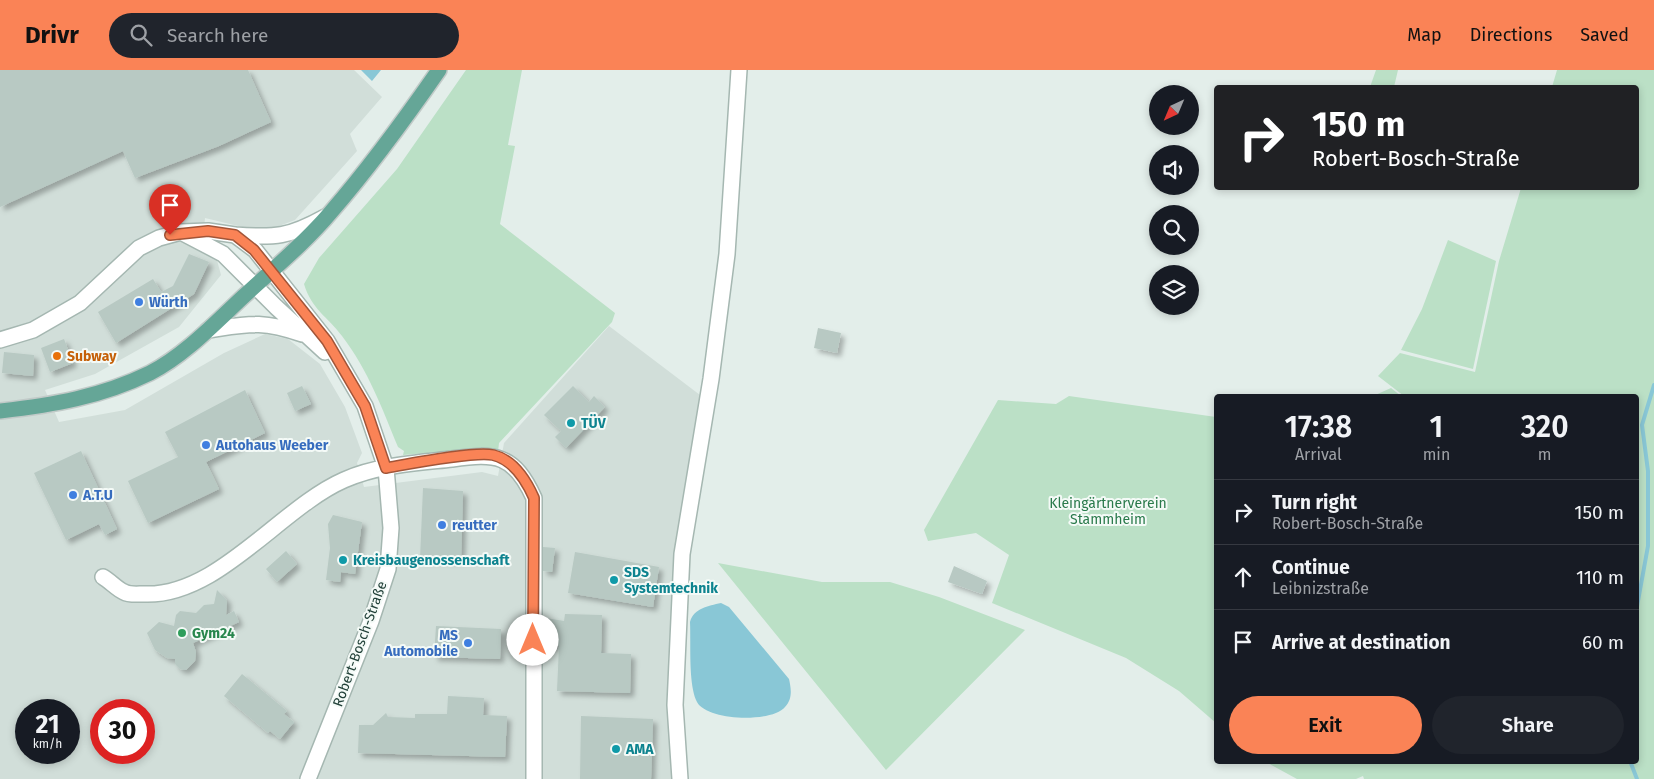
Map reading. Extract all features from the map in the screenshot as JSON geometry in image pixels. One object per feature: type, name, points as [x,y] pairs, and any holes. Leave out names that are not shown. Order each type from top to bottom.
[{"type":"main road","points":[[0,411],[44,406],[104,393],[152,372],[208,330],[330,214],[391,139],[439,70]]},
{"type":"street","points":[[680,779],[675,705],[682,554],[711,379],[727,254],[739,70]]},
{"type":"street","points":[[0,340],[33,330],[57,318],[80,303],[139,248],[159,238],[181,232],[208,231],[235,235],[280,237],[302,229],[330,214]]},
{"type":"street","name":"Robert-Bosch-Straße","points":[[181,232],[223,254],[276,307],[339,364]]},
{"type":"street","name":"Robert-Bosch-Straße","points":[[235,235],[254,250],[272,270],[327,341],[365,406],[386,468],[391,528],[388,569],[371,621],[308,779]]},
{"type":"street","name":"Robert-Bosch-Straße","points":[[208,330],[257,322],[278,326],[310,337]]},
{"type":"street","points":[[103,576],[126,593],[153,595],[180,589],[224,566],[311,499],[343,480],[386,468],[493,455],[516,469],[525,479],[534,498],[534,779]]},
{"type":"shaded area","points":[[0,70],[354,70],[382,97],[350,134],[357,151],[295,220],[263,232],[205,218],[202,250],[217,260],[221,275],[179,327],[95,374],[45,390],[59,422],[125,410],[224,353],[265,334],[288,339],[320,364],[345,407],[362,453],[357,463],[364,487],[482,472],[498,476],[504,443],[609,326],[700,395],[678,530],[673,779],[0,779]]},
{"type":"green space","points":[[466,70],[522,70],[508,145],[515,146],[500,224],[615,313],[612,322],[499,443],[498,452],[474,449],[403,455],[404,451],[398,447],[374,390],[359,362],[342,336],[311,300],[304,284],[319,258],[397,169]]},
{"type":"green space","points":[[1376,70],[1398,70],[1394,85],[1371,85]]},
{"type":"green space","points":[[1557,70],[1654,70],[1654,779],[1364,779],[1363,776],[1356,779],[1297,779],[1270,764],[1639,764],[1639,394],[1401,394],[1378,376],[1400,353],[1475,372],[1499,261],[1520,190],[1639,190],[1639,85],[1553,85]]},
{"type":"green space","points":[[1448,240],[1496,261],[1473,369],[1401,350],[1422,309]]},
{"type":"green space","points":[[1391,388],[1398,394],[1378,394]]},
{"type":"green space","name":"Kleingärtnerverein Stammheim","points":[[1069,396],[1214,417],[1214,721],[1179,691],[1126,658],[992,603],[1009,555],[976,533],[928,541],[924,530],[998,400],[1056,404]]},
{"type":"green space","points":[[718,563],[822,582],[890,582],[939,597],[1025,630],[886,770]]},
{"type":"water","points":[[361,70],[381,70],[372,81]]},
{"type":"water","points":[[721,603],[729,607],[789,679],[791,690],[788,704],[778,712],[767,716],[740,718],[713,713],[703,708],[697,702],[691,675],[690,622],[698,611]]},
{"type":"building","points":[[0,70],[248,70],[271,122],[219,146],[135,178],[123,151],[0,207]]},
{"type":"building","points":[[189,254],[209,262],[194,294],[116,343],[98,312],[153,279],[161,292],[173,286]]},
{"type":"building","points":[[818,328],[841,333],[837,353],[814,348]]},
{"type":"building","name":"Subway","points":[[64,339],[73,363],[50,372],[41,348]]},
{"type":"building","points":[[4,352],[34,355],[33,376],[2,373]]},
{"type":"building","points":[[302,386],[311,404],[295,411],[287,393]]},
{"type":"building","name":"TÜV","points":[[573,386],[589,402],[594,396],[605,407],[566,448],[555,437],[561,431],[544,415]]},
{"type":"building","name":"Autohaus Weeber","points":[[245,390],[265,433],[206,462],[219,489],[148,523],[128,481],[178,457],[165,432]]},
{"type":"building","name":"A.T.U","points":[[81,451],[117,529],[105,535],[99,524],[66,540],[34,473]]},
{"type":"building","name":"reutter","points":[[423,488],[463,491],[461,560],[420,559]]},
{"type":"building","name":"Kreisbaugenossenschaft","points":[[333,515],[362,522],[355,574],[341,572],[340,582],[326,580],[330,548],[328,524]]},
{"type":"building","points":[[543,547],[555,548],[552,572],[543,571]]},
{"type":"building","points":[[286,551],[297,564],[277,582],[266,569]]},
{"type":"building","name":"SDS Systemtechnik","points":[[575,552],[659,567],[653,607],[568,593]]},
{"type":"building","points":[[954,566],[987,581],[982,594],[948,582]]},
{"type":"building","name":"Gym24","points":[[217,590],[227,600],[226,615],[234,611],[239,622],[193,643],[196,652],[195,661],[186,670],[180,669],[175,664],[175,659],[167,658],[155,650],[147,633],[159,622],[174,626],[176,615],[180,611],[196,613],[204,605],[214,604]]},
{"type":"building","points":[[565,614],[602,615],[601,653],[631,654],[630,693],[557,691],[559,646],[545,645],[546,618],[564,621]]},
{"type":"building","name":"MS Automobile","points":[[436,626],[501,629],[500,659],[434,657]]},
{"type":"building","points":[[242,674],[287,711],[284,714],[294,722],[280,739],[270,731],[268,733],[224,696]]},
{"type":"building","points":[[448,696],[484,698],[483,715],[507,716],[505,757],[358,753],[359,725],[373,725],[386,713],[388,717],[415,718],[415,714],[447,714]]},
{"type":"building","name":"AMA","points":[[581,716],[653,719],[651,779],[580,779]]},
{"type":"waterway","points":[[1639,596],[1648,546],[1648,471],[1642,425],[1654,385]]},
{"type":"waterway","points":[[1631,764],[1637,779]]},
{"type":"place","name":"Würth","points":[[139,302]]},
{"type":"place","name":"Subway","points":[[57,356]]},
{"type":"place","name":"TÜV","points":[[571,423]]},
{"type":"place","name":"Autohaus Weeber","points":[[206,445]]},
{"type":"place","name":"A.T.U","points":[[73,495]]},
{"type":"place","name":"reutter","points":[[442,525]]},
{"type":"place","name":"Kreisbaugenossenschaft","points":[[343,560]]},
{"type":"place","name":"SDS Systemtechnik","points":[[614,580]]},
{"type":"place","name":"Gym24","points":[[182,633]]},
{"type":"place","name":"MS Automobile","points":[[468,643]]},
{"type":"place","name":"AMA","points":[[616,749]]},
{"type":"route","points":[[170,235],[181,232],[208,231],[235,235],[254,250],[272,270],[290,296],[327,341],[365,406],[386,468],[493,455],[516,469],[525,479],[534,498],[533,640]]}]
